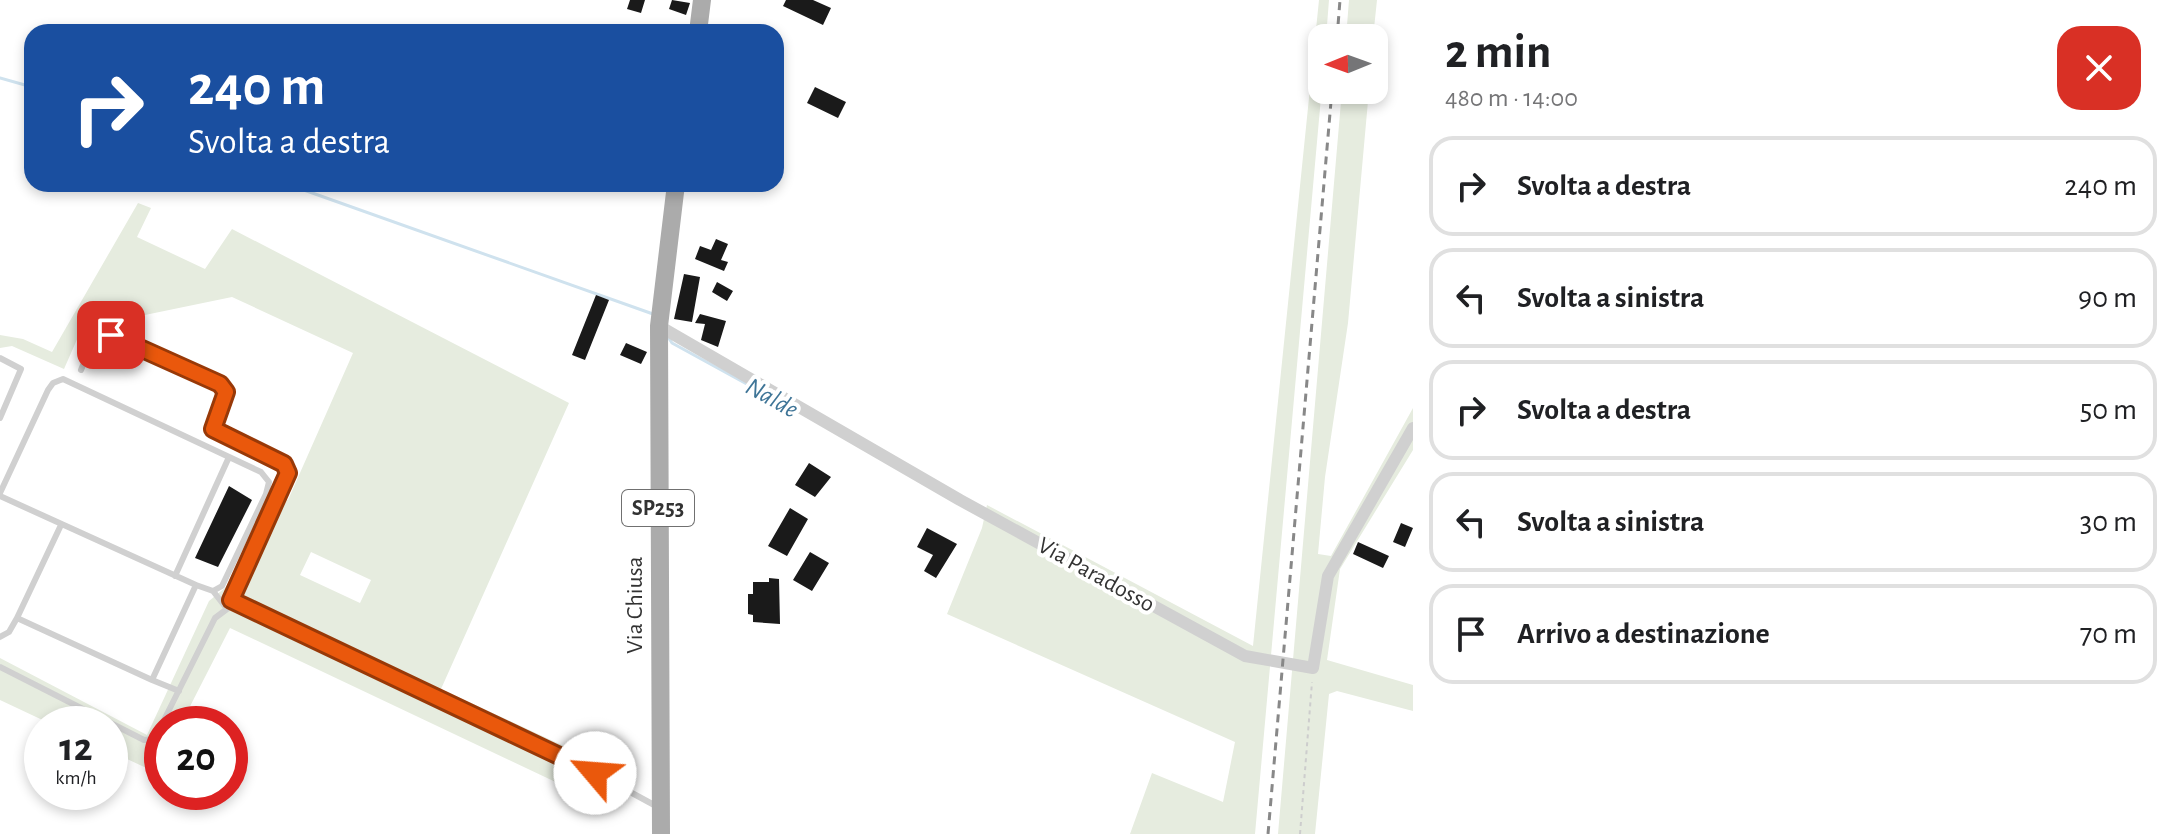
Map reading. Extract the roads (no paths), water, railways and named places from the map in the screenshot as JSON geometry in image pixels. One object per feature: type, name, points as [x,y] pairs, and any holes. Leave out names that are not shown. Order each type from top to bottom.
[{"type":"main road","points":[[699,24],[702,0]]},
{"type":"main road","name":"Via Chiusa","points":[[661,834],[659,326],[675,192]]},
{"type":"street","name":"Via Paradosso","points":[[659,326],[960,500],[1245,656],[1313,668],[1328,576],[1413,428]]},
{"type":"lane","points":[[81,370],[93,341],[111,335],[220,384],[226,392],[213,429],[284,464],[288,473],[227,609],[215,618],[171,706]]},
{"type":"lane","points":[[0,358],[21,369],[0,418]]},
{"type":"lane","points":[[213,591],[222,586],[269,482],[261,472],[63,379],[53,383],[0,495],[213,591],[227,609]]},
{"type":"lane","points":[[175,576],[229,457]]},
{"type":"lane","points":[[0,637],[9,632],[17,618],[61,525]]},
{"type":"lane","points":[[152,680],[196,585]]},
{"type":"lane","points":[[231,600],[573,761],[661,809]]},
{"type":"lane","points":[[17,618],[179,691]]},
{"type":"lane","points":[[0,667],[144,740]]},
{"type":"waterway","name":"Nalde","points":[[0,78],[24,85]]},
{"type":"waterway","name":"Nalde","points":[[310,192],[653,314]]},
{"type":"waterway","name":"Nalde","points":[[668,337],[672,343],[754,388]]},
{"type":"railway","points":[[1338,24],[1340,0]]},
{"type":"railway","points":[[1268,834],[1331,104]]}]
